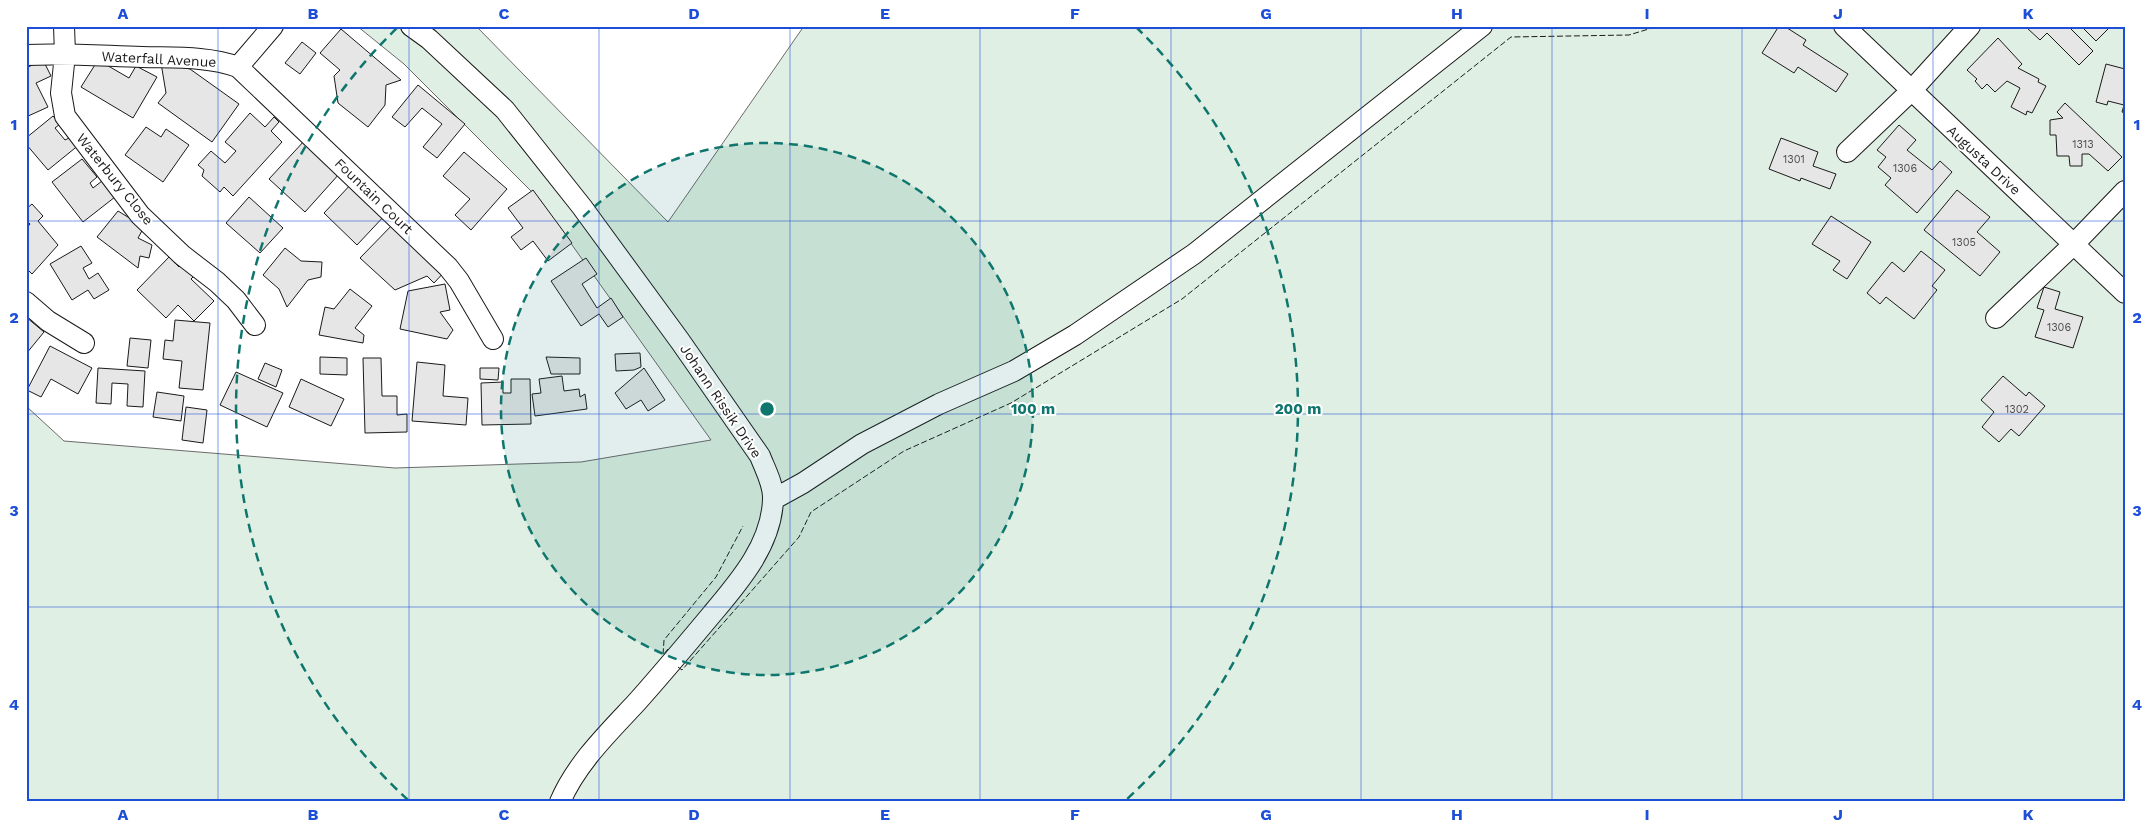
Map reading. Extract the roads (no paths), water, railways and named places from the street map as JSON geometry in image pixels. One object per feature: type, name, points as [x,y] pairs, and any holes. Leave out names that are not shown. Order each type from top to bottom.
[{"type":"street","name":"Waterbury Close","points":[[64,26],[65,54],[61,93],[65,116],[140,214],[182,255],[217,282],[236,300],[255,325]]},
{"type":"street","points":[[238,67],[273,26]]},
{"type":"street","name":"Johann Rissik Drive","points":[[411,26],[429,40],[505,110],[582,207],[680,341],[760,456],[774,499],[758,554],[728,595],[609,732],[568,783],[560,802]]},
{"type":"street","name":"Augusta Drive","points":[[1844,26],[2125,293]]},
{"type":"street","points":[[1848,152],[1911,91],[1970,26]]},
{"type":"street","points":[[774,499],[804,483],[862,444],[939,404],[1014,371],[1075,336],[1194,254],[1482,27]]},
{"type":"street","name":"Waterfall Avenue","points":[[26,55],[65,54],[201,59],[225,62],[238,67]]},
{"type":"street","name":"Fountain Court","points":[[238,67],[448,267],[460,281],[493,339]]},
{"type":"street","points":[[1996,318],[2074,244],[2125,191]]},
{"type":"street","points":[[26,302],[48,321],[84,343]]}]
